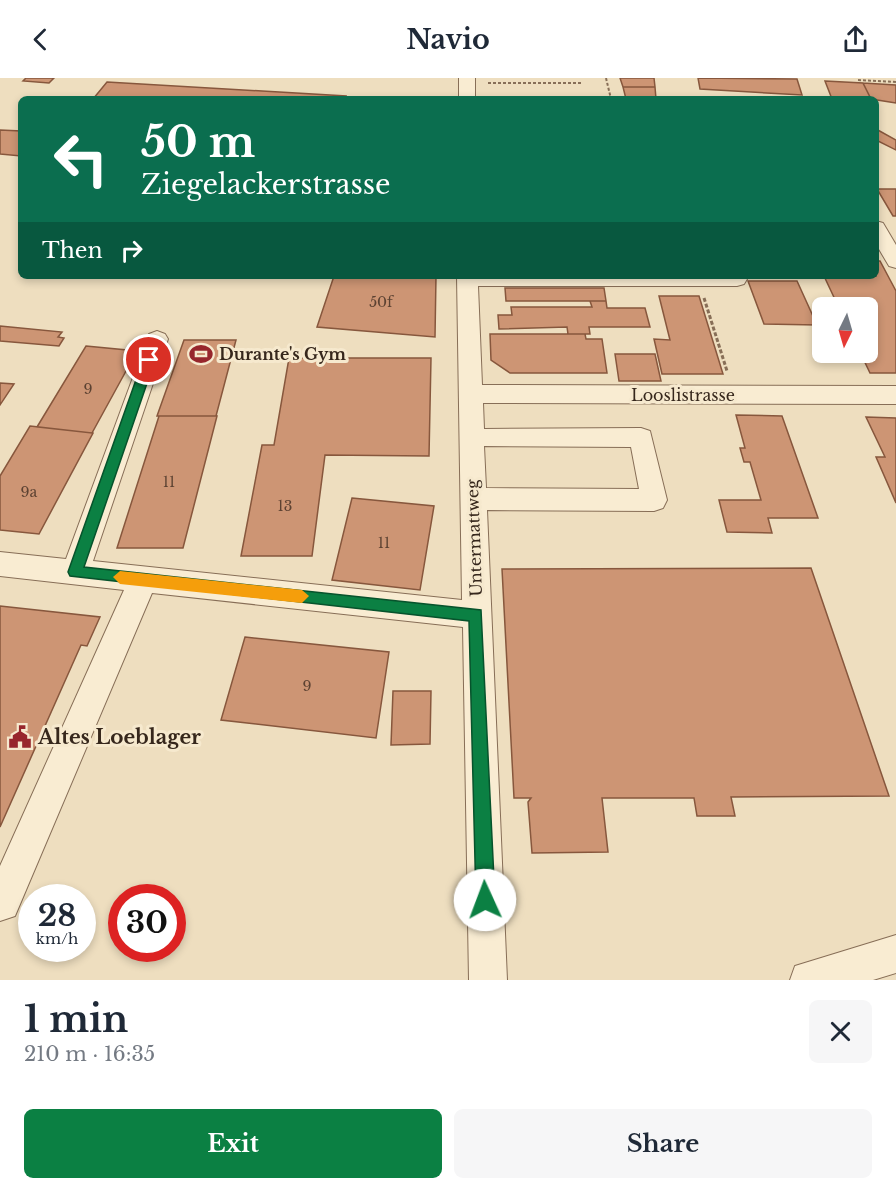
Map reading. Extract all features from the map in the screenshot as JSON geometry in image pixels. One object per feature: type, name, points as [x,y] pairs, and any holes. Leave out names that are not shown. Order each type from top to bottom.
[{"type":"street","points":[[467,80],[467,96]]},
{"type":"street","points":[[879,232],[896,262]]},
{"type":"street","name":"Untermattweg","points":[[467,279],[488,980]]},
{"type":"street","points":[[698,279],[736,279]]},
{"type":"street","points":[[75,572],[157,339]]},
{"type":"street","name":"Looslistrasse","points":[[470,394],[896,395]]},
{"type":"street","points":[[473,499],[654,500],[641,438],[487,436]]},
{"type":"street","points":[[0,564],[476,615]]},
{"type":"street","points":[[0,903],[7,892],[143,580]]},
{"type":"street","points":[[809,980],[896,954]]},
{"type":"path","points":[[606,78],[610,96]]},
{"type":"path","points":[[858,80],[878,78],[896,82]]},
{"type":"path","points":[[467,80],[581,83]]},
{"type":"path","points":[[698,279],[728,375]]},
{"type":"building","points":[[26,78],[54,78],[49,83],[23,81]]},
{"type":"building","points":[[620,78],[654,78],[655,87],[623,87]]},
{"type":"building","points":[[698,78],[797,79],[802,95],[700,89]]},
{"type":"building","points":[[825,81],[863,83],[870,96],[831,96]]},
{"type":"building","points":[[107,82],[346,96],[95,96]]},
{"type":"building","points":[[863,83],[896,85],[896,103],[879,100],[879,96],[870,96]]},
{"type":"building","points":[[623,87],[655,87],[656,96],[625,96]]},
{"type":"building","points":[[0,130],[18,131],[18,156],[0,154]]},
{"type":"building","points":[[879,131],[896,140],[896,150],[879,142]]},
{"type":"building","points":[[879,189],[896,189],[896,216],[893,216]]},
{"type":"building","points":[[880,261],[896,291],[896,373],[870,373],[865,363],[878,363],[878,297],[834,297],[825,279],[879,279]]},
{"type":"building","points":[[333,279],[436,279],[435,337],[317,327]]},
{"type":"building","points":[[748,281],[797,281],[812,314],[812,325],[764,324]]},
{"type":"building","points":[[505,288],[604,288],[606,301],[506,301]]},
{"type":"building","points":[[659,296],[699,296],[723,374],[662,374],[654,339],[670,340]]},
{"type":"building","points":[[590,301],[606,301],[607,308],[645,308],[650,327],[589,327],[590,334],[568,334],[567,327],[499,329],[498,315],[512,315],[511,307],[592,307]]},
{"type":"building","points":[[0,326],[62,332],[58,337],[64,338],[59,346],[0,341]]},
{"type":"building","points":[[490,334],[585,334],[586,339],[602,339],[607,373],[510,373],[491,360]]},
{"type":"building","points":[[184,340],[236,340],[216,416],[157,416]]},
{"type":"building","points":[[86,346],[137,351],[92,433],[37,427]]},
{"type":"building","points":[[615,354],[655,354],[661,381],[619,381]]},
{"type":"building","points":[[289,358],[431,358],[429,456],[325,455],[312,556],[241,556],[262,445],[274,445]]},
{"type":"building","points":[[0,383],[14,384],[0,405]]},
{"type":"building","points":[[736,415],[782,416],[818,518],[768,518],[772,533],[727,532],[719,500],[761,500],[750,462],[744,462],[740,448],[745,448]]},
{"type":"building","points":[[159,416],[217,416],[183,548],[117,548]]},
{"type":"building","points":[[866,417],[896,418],[896,503],[876,457],[885,457]]},
{"type":"building","points":[[30,426],[93,433],[39,534],[0,530],[0,476]]},
{"type":"building","points":[[352,498],[434,506],[420,590],[332,580]]},
{"type":"building","points":[[811,568],[889,796],[731,797],[735,816],[697,816],[694,798],[602,798],[608,852],[532,853],[528,802],[531,798],[514,798],[502,569]]},
{"type":"building","name":"Altes Loeblager","points":[[0,606],[100,617],[87,646],[81,645],[0,827]]},
{"type":"building","points":[[245,637],[389,652],[376,738],[221,720]]},
{"type":"building","points":[[393,691],[431,691],[430,744],[391,745]]},
{"type":"slow traffic","points":[[120,577],[302,596]]},
{"type":"place","name":"Durante's Gym","points":[[201,354]]},
{"type":"place","name":"Altes Loeblager","points":[[20,737]]},
{"type":"route","points":[[149,360],[75,572],[476,615],[485,900]]}]
